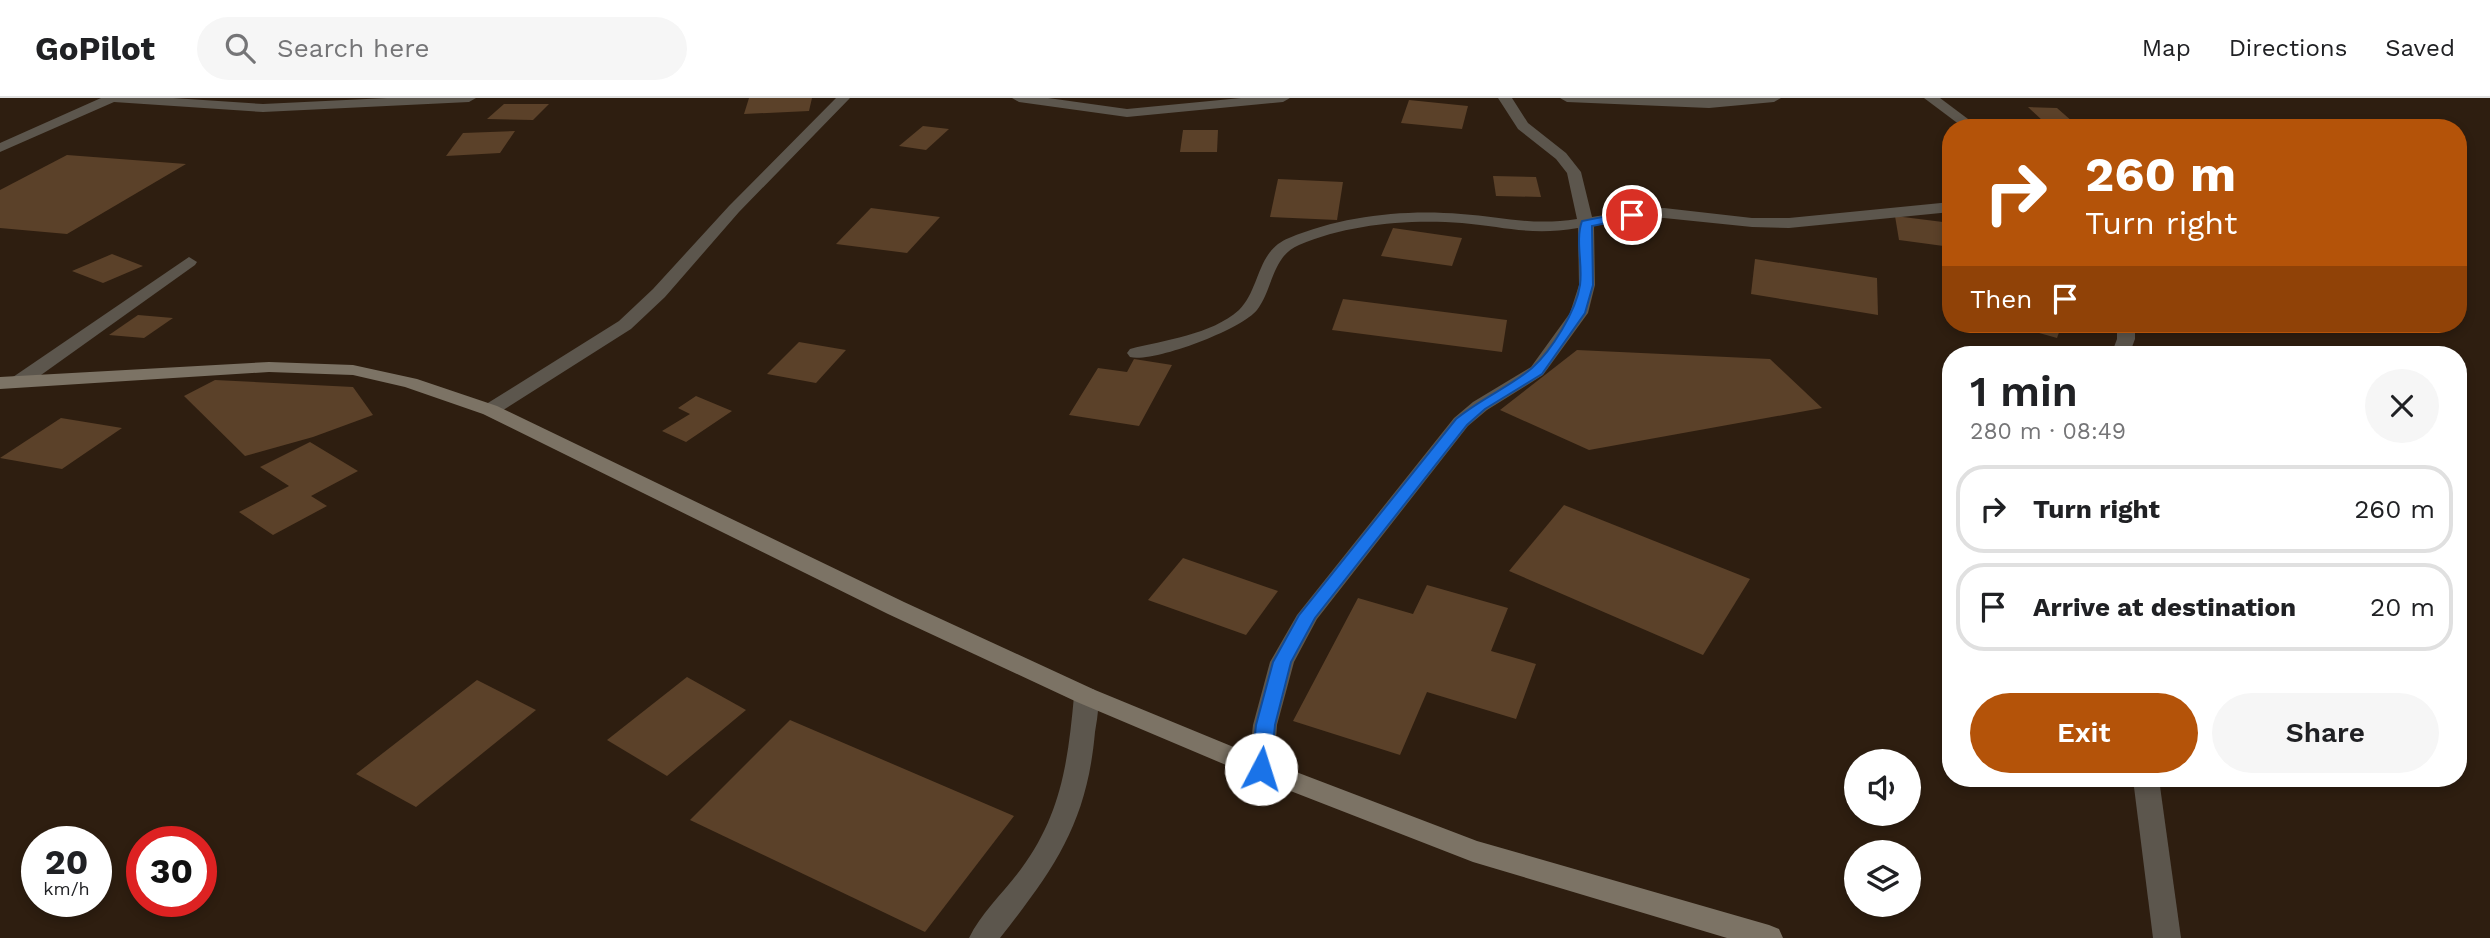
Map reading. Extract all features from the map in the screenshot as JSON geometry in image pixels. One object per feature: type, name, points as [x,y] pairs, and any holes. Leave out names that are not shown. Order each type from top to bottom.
[{"type":"main road","points":[[10,382],[270,367],[353,370],[410,383],[490,410],[896,608],[1086,696],[1261,769],[1473,851],[1757,936]]},
{"type":"street","points":[[0,148],[112,98],[263,108],[469,98]]},
{"type":"street","points":[[490,410],[625,325],[659,293],[734,209],[843,98]]},
{"type":"street","points":[[1019,98],[1127,113],[1283,98]]},
{"type":"street","points":[[1261,769],[1265,725],[1282,662],[1308,615],[1461,422],[1480,406],[1537,371],[1579,313],[1587,285],[1586,223],[1574,172],[1561,156],[1523,126],[1505,98]]},
{"type":"street","points":[[1567,98],[1709,104],[1774,98]]},
{"type":"street","points":[[1931,98],[1960,119]]},
{"type":"street","points":[[1136,353],[1216,329],[1244,314],[1259,297],[1266,272],[1276,252],[1291,242],[1382,221],[1454,218],[1531,228],[1653,213],[1724,221],[1807,223],[1942,208]]},
{"type":"street","points":[[10,382],[189,262]]},
{"type":"street","points":[[983,938],[1034,873],[1066,816],[1080,764],[1086,696]]},
{"type":"street","points":[[2147,787],[2167,938]]},
{"type":"building","points":[[749,98],[812,98],[809,111],[744,114]]},
{"type":"building","points":[[1409,100],[1468,106],[1462,129],[1401,123]]},
{"type":"building","points":[[504,104],[549,104],[533,120],[487,119]]},
{"type":"building","points":[[2028,107],[2057,108],[2070,119],[2041,119]]},
{"type":"building","points":[[923,126],[949,129],[926,150],[899,146]]},
{"type":"building","points":[[1183,130],[1218,130],[1217,152],[1180,152]]},
{"type":"building","points":[[515,131],[500,153],[446,156],[463,133]]},
{"type":"building","points":[[67,155],[186,164],[67,234],[0,228],[0,190]]},
{"type":"building","points":[[1493,176],[1536,177],[1541,197],[1496,196]]},
{"type":"building","points":[[1278,179],[1343,182],[1337,220],[1270,217]]},
{"type":"building","points":[[871,208],[940,217],[907,253],[836,244]]},
{"type":"building","points":[[1895,216],[1942,222],[1942,246],[1899,240]]},
{"type":"building","points":[[1393,228],[1462,238],[1452,266],[1381,256]]},
{"type":"building","points":[[112,254],[143,266],[103,283],[72,271]]},
{"type":"building","points":[[1755,259],[1877,278],[1878,315],[1751,294]]},
{"type":"building","points":[[1343,299],[1507,320],[1502,352],[1332,330]]},
{"type":"building","points":[[138,315],[173,318],[144,338],[109,335]]},
{"type":"building","points":[[2039,333],[2059,333],[2057,338]]},
{"type":"building","points":[[799,342],[846,350],[816,383],[767,374]]},
{"type":"building","points":[[1577,350],[1770,359],[1822,408],[1589,450],[1500,410]]},
{"type":"building","points":[[1134,359],[1172,365],[1139,426],[1069,415],[1098,368],[1127,372]]},
{"type":"building","points":[[215,380],[353,387],[373,415],[313,437],[245,456],[184,396]]},
{"type":"building","points":[[696,396],[732,411],[686,442],[662,431],[690,414],[678,408]]},
{"type":"building","points":[[61,418],[122,428],[62,469],[0,458]]},
{"type":"building","points":[[310,442],[358,471],[311,496],[327,506],[273,535],[239,512],[289,486],[260,467]]},
{"type":"building","points":[[1564,505],[1750,579],[1703,655],[1509,571]]},
{"type":"building","points":[[1183,558],[1278,591],[1246,635],[1148,600]]},
{"type":"building","points":[[1427,585],[1508,608],[1491,651],[1536,664],[1516,719],[1427,692],[1400,755],[1293,721],[1358,598],[1413,614]]},
{"type":"building","points":[[687,677],[746,710],[667,776],[607,740]]},
{"type":"building","points":[[477,680],[536,710],[416,807],[356,774]]},
{"type":"building","points":[[790,720],[1014,816],[925,932],[690,820]]},
{"type":"route","points":[[1261,769],[1265,725],[1282,662],[1308,615],[1461,422],[1480,406],[1537,371],[1557,345],[1579,313],[1587,285],[1586,223],[1632,215]]}]
